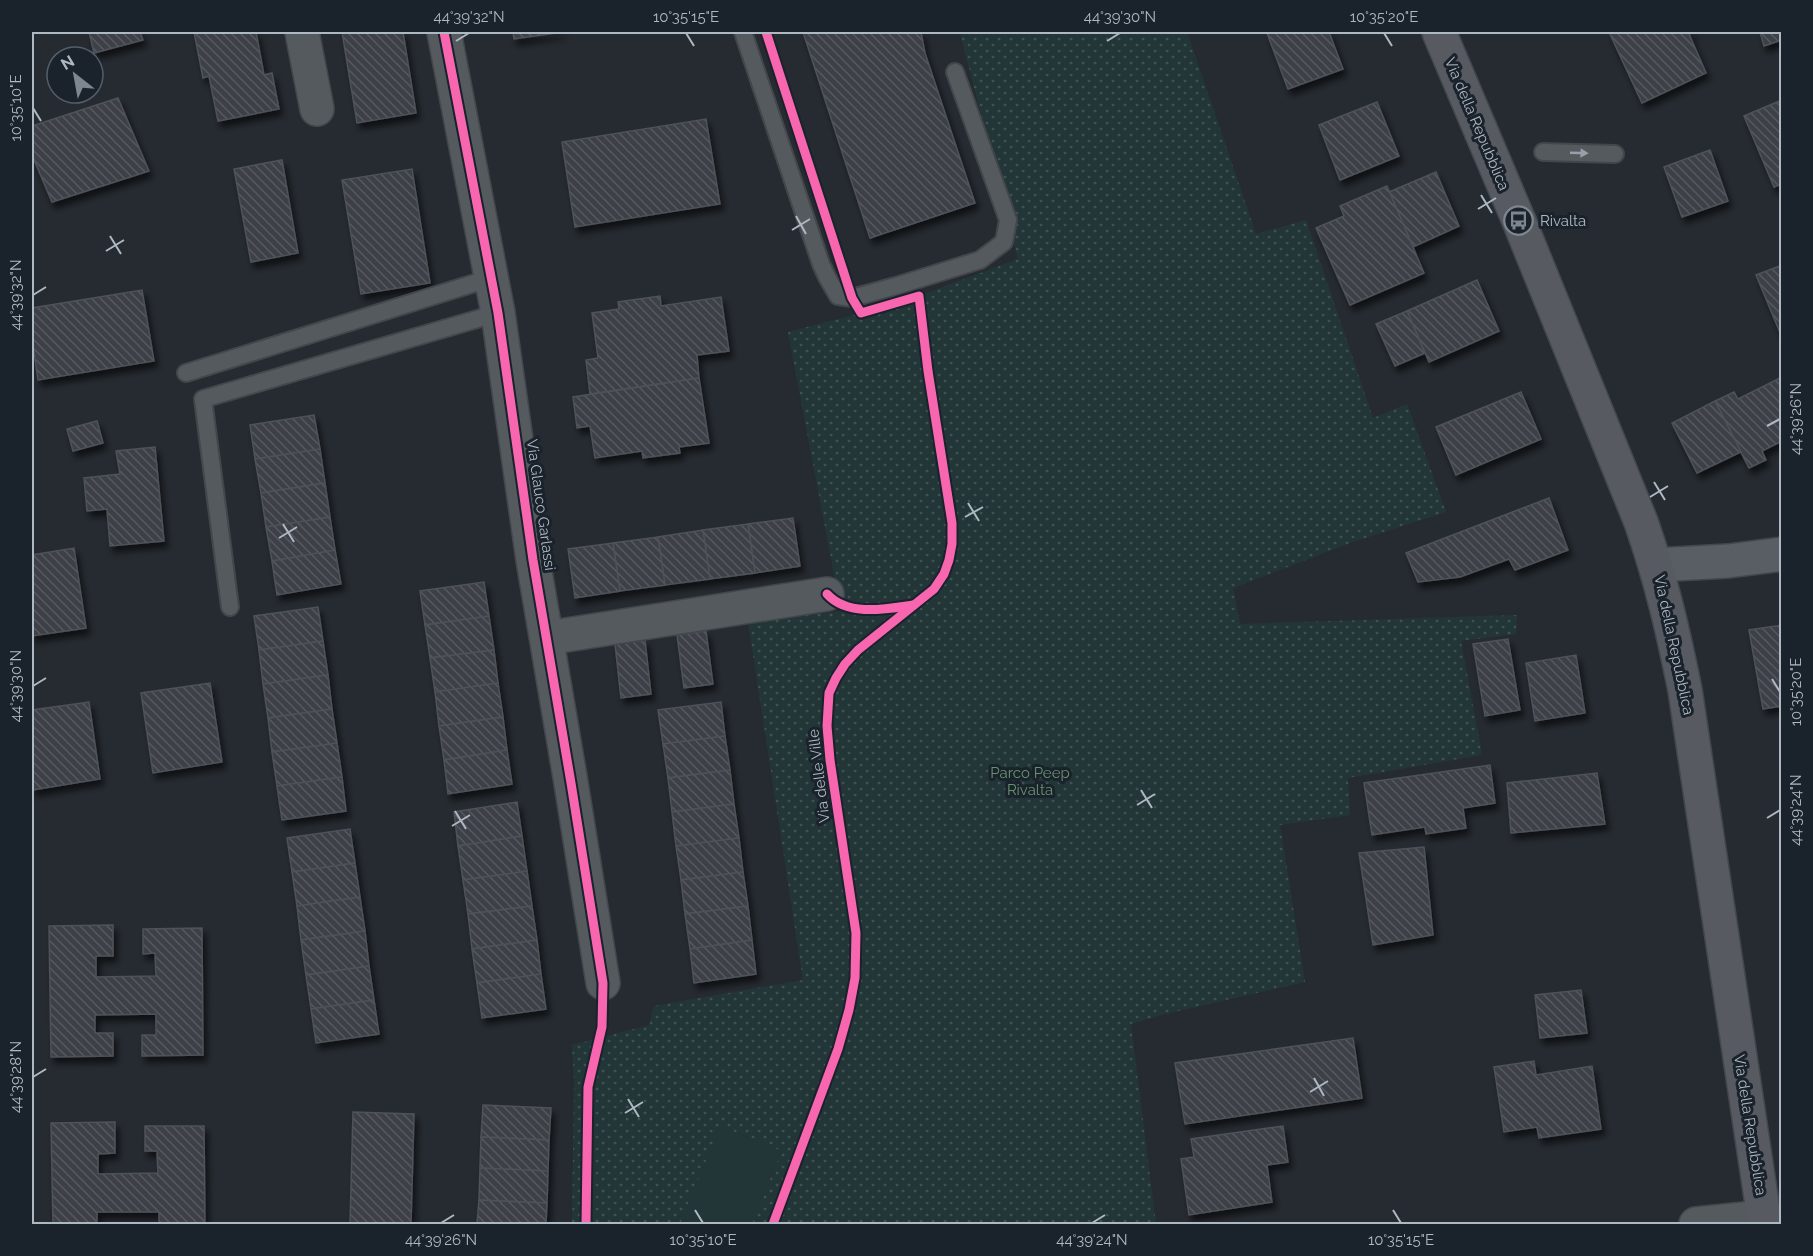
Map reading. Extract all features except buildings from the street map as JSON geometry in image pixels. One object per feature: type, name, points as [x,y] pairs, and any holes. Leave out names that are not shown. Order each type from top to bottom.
[{"type":"main road","name":"Via della Repubblica","points":[[1439,32],[1641,522],[1669,611],[1685,690],[1765,1221]]},
{"type":"street","points":[[302,32],[317,109]]},
{"type":"street","name":"Via Glauco Garlassi","points":[[444,32],[498,312],[533,560],[603,983]]},
{"type":"street","points":[[1656,565],[1728,561],[1782,554]]},
{"type":"street","points":[[547,638],[828,594]]},
{"type":"street","points":[[1696,1224],[1765,1221]]},
{"type":"lane","points":[[743,32],[824,270],[838,296],[852,298],[980,260],[1004,242],[1008,220],[955,72]]},
{"type":"lane","points":[[1543,152],[1615,154]]},
{"type":"lane","points":[[186,373],[491,278]]},
{"type":"lane","points":[[230,607],[203,399],[498,312]]},
{"type":"green space","name":"Parco Peep Rivalta","points":[[1187,32],[1256,234],[1306,220],[1373,418],[1407,404],[1446,512],[1350,543],[1233,588],[1240,624],[1517,615],[1516,634],[1461,641],[1482,755],[1348,778],[1350,815],[1280,825],[1305,982],[1131,1024],[1156,1224],[572,1224],[574,1081],[572,1045],[649,1025],[654,1006],[803,980],[748,622],[841,611],[788,332],[919,296],[1018,259],[960,33]]},
{"type":"green space","points":[[720,1126],[782,1151],[752,1224],[680,1224]]},
{"type":"cycle path","points":[[444,32],[498,313],[533,560],[603,983],[602,1027],[588,1087],[586,1224]]},
{"type":"cycle path","name":"Via delle Ville","points":[[766,32],[852,298],[861,313],[919,296],[928,371],[952,523],[949,560],[944,574],[934,589],[858,650],[845,664],[829,693],[827,726],[830,760],[856,933],[855,978],[838,1049],[773,1224]]},
{"type":"cycle path","points":[[827,594],[836,601],[856,609],[868,610],[913,605]]},
{"type":"place","name":"Rivalta","points":[[1519,221]]}]
